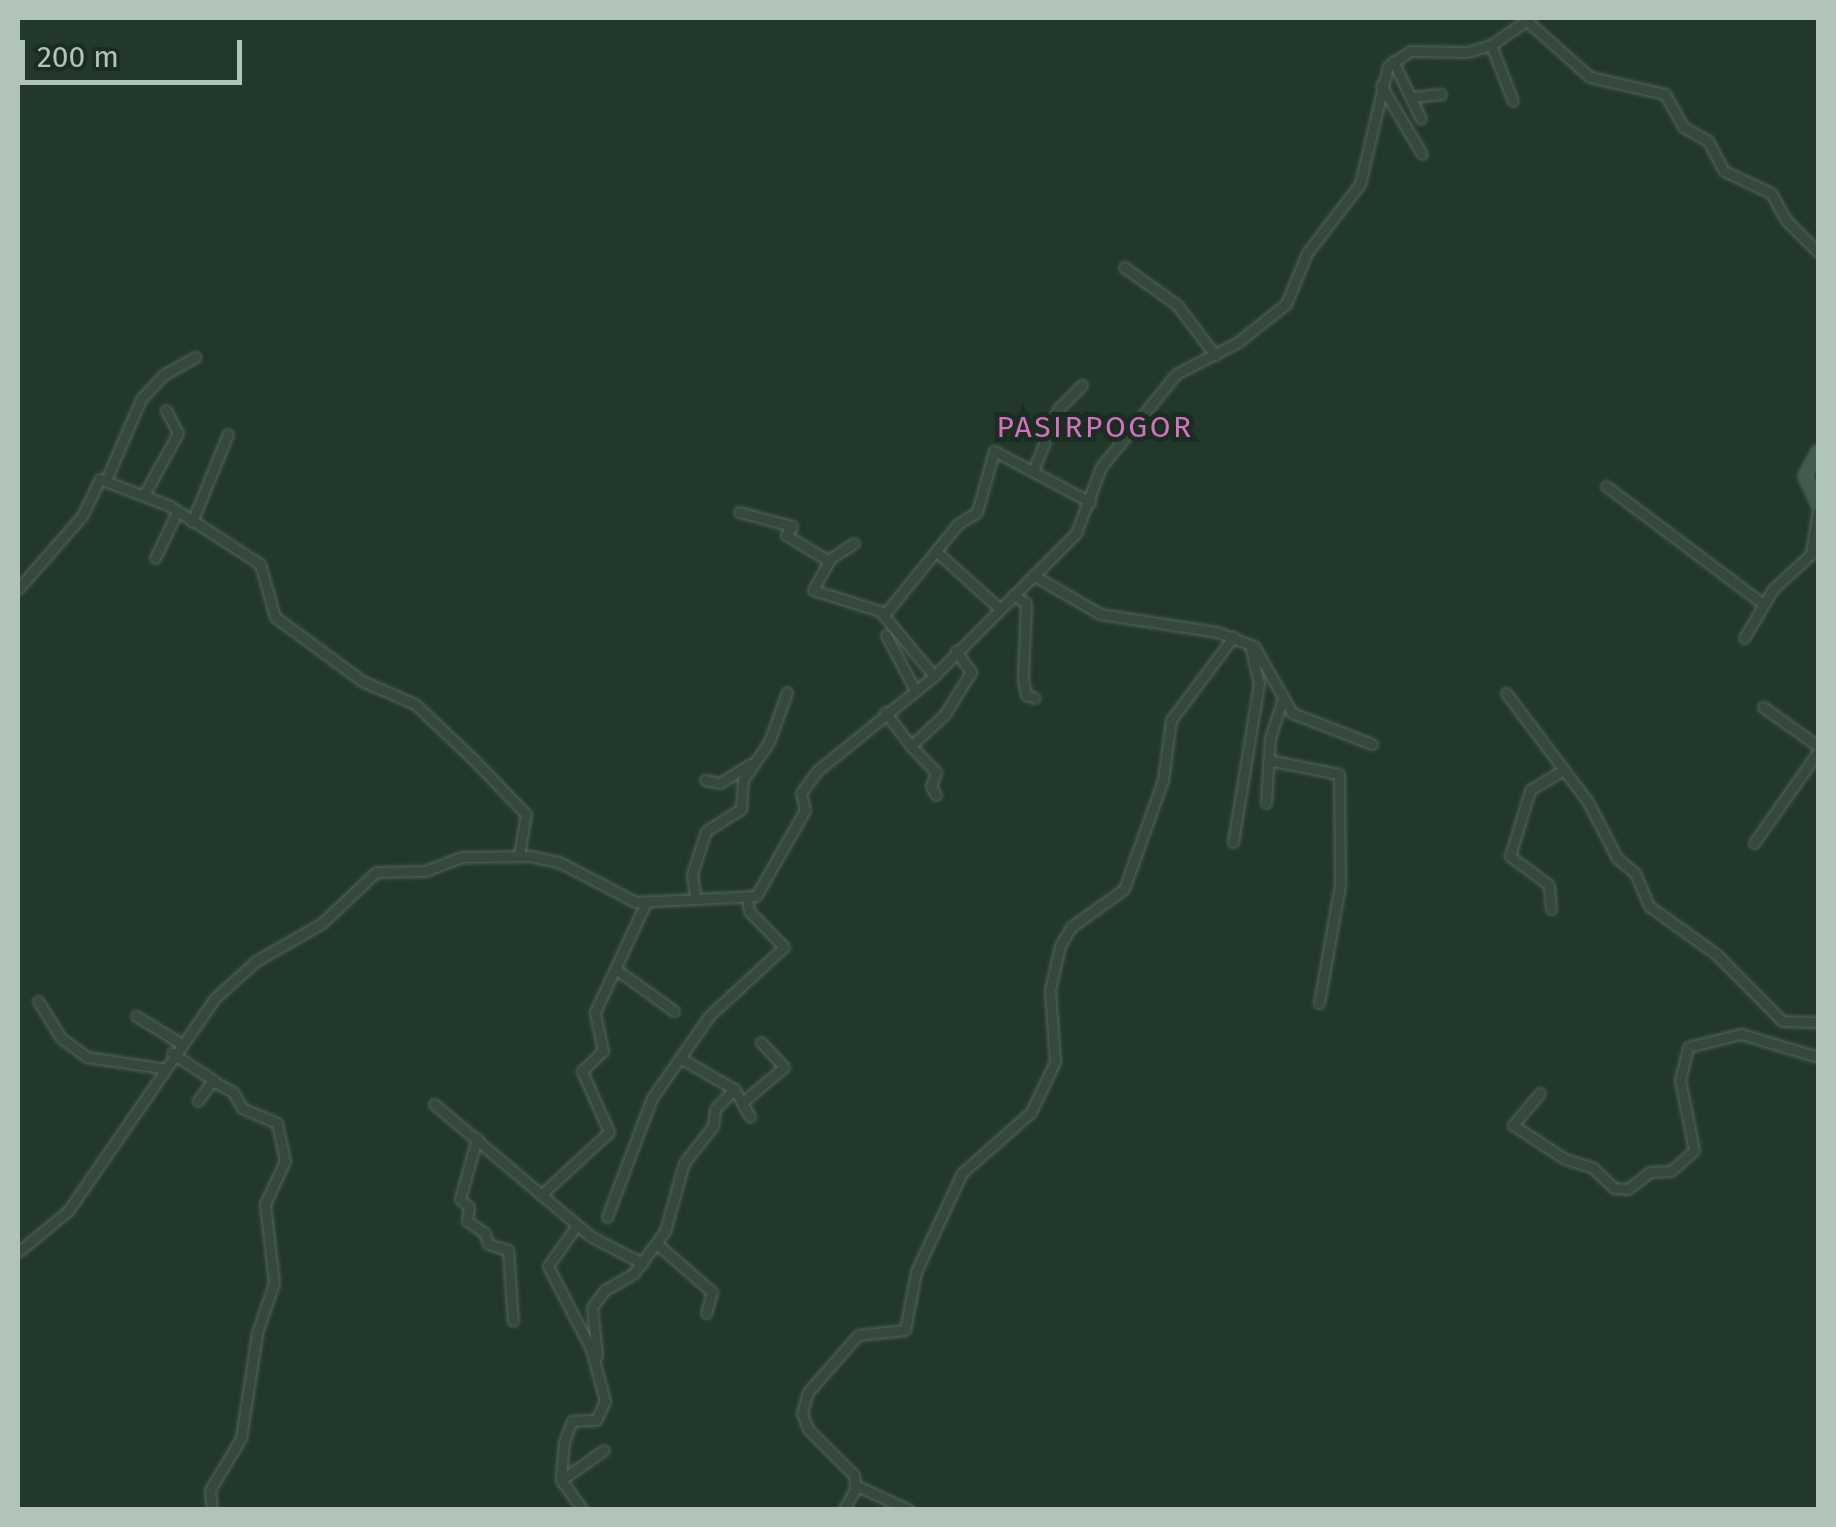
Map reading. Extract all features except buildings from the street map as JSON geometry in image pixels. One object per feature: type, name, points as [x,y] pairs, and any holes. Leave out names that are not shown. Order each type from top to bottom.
[{"type":"main road","points":[[1818,452],[1805,476],[1818,506]]},
{"type":"street","points":[[747,899],[777,864],[805,810],[801,793],[809,782],[884,712],[934,676],[1076,533],[1102,466],[1152,400],[1183,368],[1215,355],[1286,304],[1307,253],[1357,190],[1381,85],[1393,61],[1416,50],[1464,52],[1490,44],[1529,19],[1590,77],[1662,91],[1683,127],[1708,141],[1724,171],[1771,193],[1786,220],[1818,252]]},
{"type":"street","points":[[1490,44],[1513,100]]},
{"type":"street","points":[[1393,61],[1422,119]]},
{"type":"street","points":[[1381,85],[1422,154]]},
{"type":"street","points":[[1413,98],[1440,94]]},
{"type":"street","points":[[1124,268],[1177,305],[1215,355]]},
{"type":"street","points":[[106,480],[141,399],[162,375],[195,357]]},
{"type":"street","points":[[1033,471],[1058,409],[1082,385]]},
{"type":"street","points":[[144,496],[178,432],[166,410]]},
{"type":"street","points":[[192,522],[228,434]]},
{"type":"street","points":[[884,615],[939,554],[958,524],[978,512],[994,451],[1090,502]]},
{"type":"street","points":[[18,589],[82,516],[96,483],[106,480],[178,512],[260,564],[275,617],[350,674],[415,704],[524,810],[519,856]]},
{"type":"street","points":[[1606,486],[1763,604]]},
{"type":"street","points":[[1744,638],[1763,604],[1811,554],[1818,506]]},
{"type":"street","points":[[155,558],[178,512]]},
{"type":"street","points":[[739,512],[792,526],[786,535],[828,560]]},
{"type":"street","points":[[854,543],[828,560],[814,591],[884,615],[934,676]]},
{"type":"street","points":[[939,554],[1000,609]]},
{"type":"street","points":[[1033,575],[1100,614],[1238,639],[1262,655],[1282,702],[1292,714],[1372,744]]},
{"type":"street","points":[[1013,595],[1026,603],[1022,679],[1026,694],[1035,698]]},
{"type":"street","points":[[886,636],[915,690]]},
{"type":"street","points":[[1233,842],[1259,684],[1256,657],[1238,639]]},
{"type":"street","points":[[843,1510],[856,1485],[852,1472],[808,1430],[802,1413],[808,1392],[855,1337],[906,1330],[916,1272],[962,1173],[1025,1119],[1042,1092],[1055,1062],[1050,990],[1060,946],[1071,927],[1124,889],[1162,780],[1171,720],[1238,639]]},
{"type":"street","points":[[911,746],[945,714],[971,672],[956,651]]},
{"type":"street","points":[[705,780],[720,783],[751,764],[770,742],[787,692]]},
{"type":"street","points":[[1506,693],[1563,770],[1617,858],[1635,873],[1649,906],[1716,954],[1782,1021],[1818,1022]]},
{"type":"street","points":[[1266,803],[1268,760],[1282,702]]},
{"type":"street","points":[[1754,842],[1818,749],[1763,706]]},
{"type":"street","points":[[884,712],[936,772],[930,786],[936,796]]},
{"type":"street","points":[[1268,760],[1340,774],[1340,885],[1319,1004]]},
{"type":"street","points":[[694,896],[692,874],[706,831],[738,814],[751,764]]},
{"type":"street","points":[[1551,908],[1549,885],[1510,856],[1530,790],[1563,770]]},
{"type":"street","points":[[18,1252],[68,1211],[161,1068],[226,988],[322,923],[376,872],[425,871],[461,858],[519,856],[559,862],[646,902],[694,896],[747,899]]},
{"type":"street","points":[[607,1217],[645,1113],[680,1058],[734,988],[783,949],[749,911],[747,899]]},
{"type":"street","points":[[541,1195],[610,1132],[582,1070],[602,1051],[594,1016],[646,902]]},
{"type":"street","points":[[617,970],[674,1011]]},
{"type":"street","points":[[38,1001],[61,1038],[87,1057],[161,1068]]},
{"type":"street","points":[[136,1016],[180,1043]]},
{"type":"street","points":[[1540,1093],[1512,1125],[1565,1160],[1592,1168],[1614,1188],[1628,1188],[1650,1172],[1671,1172],[1694,1150],[1680,1080],[1683,1056],[1696,1042],[1741,1034],[1818,1057]]},
{"type":"street","points":[[744,1101],[784,1068],[761,1042]]},
{"type":"street","points":[[172,1053],[233,1092],[242,1108],[277,1123],[285,1161],[264,1204],[274,1283],[258,1333],[241,1438],[210,1490],[212,1510]]},
{"type":"street","points":[[680,1058],[734,1090],[750,1117]]},
{"type":"street","points":[[198,1101],[213,1082]]},
{"type":"street","points":[[583,1510],[560,1480],[572,1421],[596,1420],[605,1401],[596,1364],[592,1307],[642,1263],[657,1244],[676,1208],[684,1163],[734,1090]]},
{"type":"street","points":[[434,1104],[577,1225],[642,1263]]},
{"type":"street","points":[[477,1138],[460,1201],[469,1207],[467,1221],[485,1233],[488,1244],[508,1250],[513,1321]]},
{"type":"street","points":[[577,1225],[548,1266],[596,1364]]},
{"type":"street","points":[[657,1244],[712,1292],[706,1313]]},
{"type":"street","points":[[560,1480],[604,1450]]},
{"type":"street","points":[[856,1485],[908,1510]]},
{"type":"district","name":"PASIRPOGOR","points":[[1095,427]]}]
